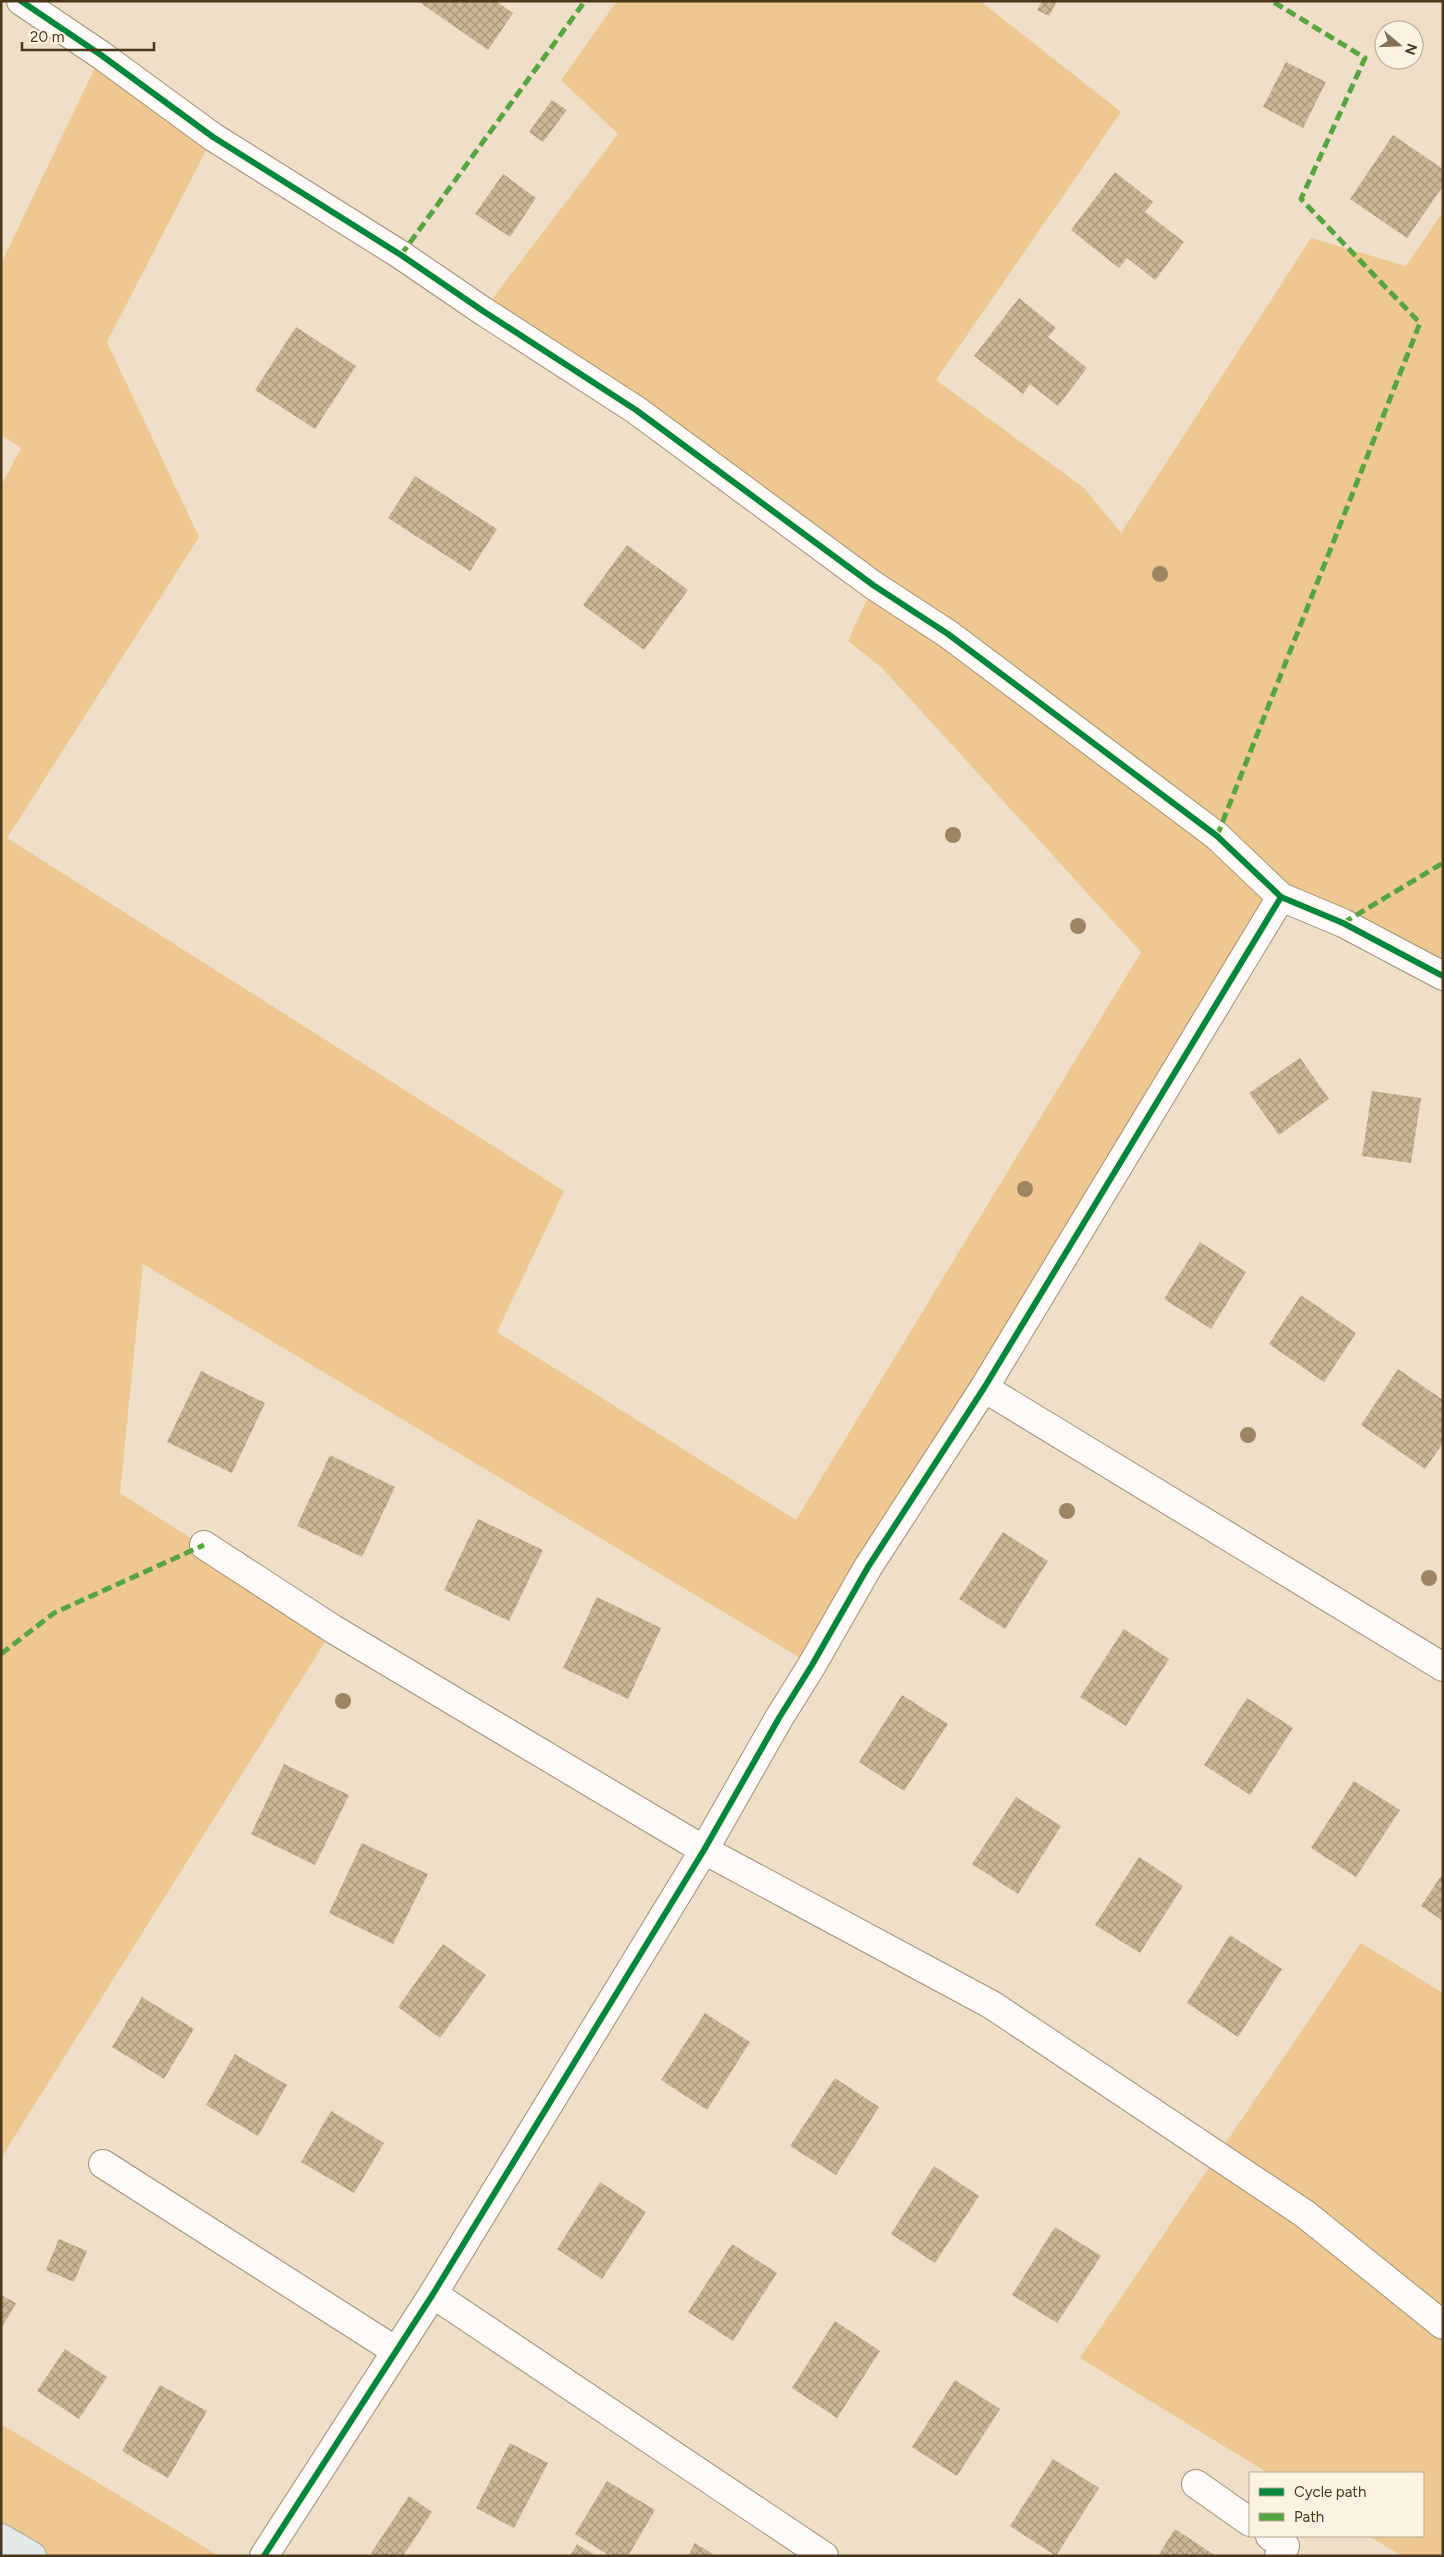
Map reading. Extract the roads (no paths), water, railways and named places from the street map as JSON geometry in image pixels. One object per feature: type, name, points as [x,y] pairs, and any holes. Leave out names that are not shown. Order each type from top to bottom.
[{"type":"main road","points":[[1,2538],[32,2556]]},
{"type":"street","points":[[21,1],[101,55],[213,137],[401,255],[482,311],[636,410],[873,585],[948,634],[1201,824],[1281,897],[1343,923],[1443,976]]},
{"type":"street","points":[[264,2556],[433,2294],[704,1850],[778,1718],[812,1664],[868,1567],[984,1388],[1281,897]]},
{"type":"street","points":[[984,1388],[1443,1666]]},
{"type":"street","points":[[204,1545],[333,1629],[704,1850],[992,2005],[1305,2214],[1443,2325]]},
{"type":"street","points":[[103,2164],[396,2350]]},
{"type":"street","points":[[433,2294],[824,2556]]},
{"type":"street","points":[[1196,2484],[1249,2521]]},
{"type":"street","points":[[1272,2537],[1285,2546],[1279,2556]]}]
